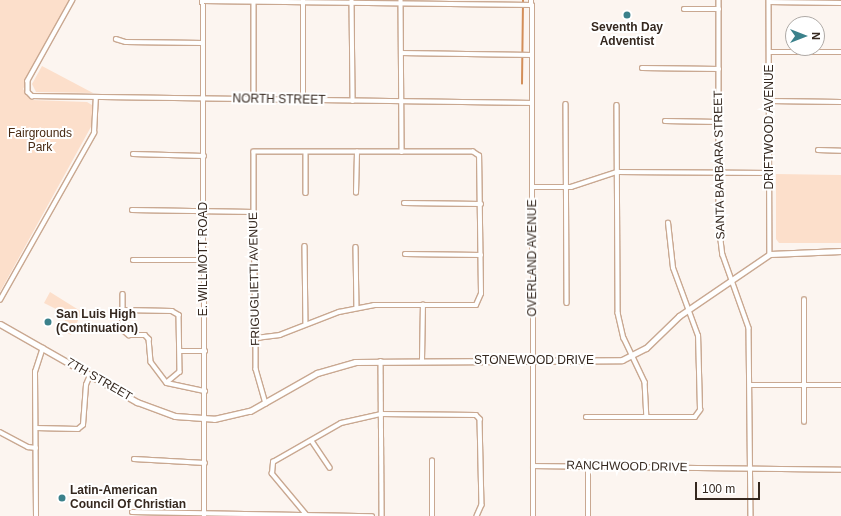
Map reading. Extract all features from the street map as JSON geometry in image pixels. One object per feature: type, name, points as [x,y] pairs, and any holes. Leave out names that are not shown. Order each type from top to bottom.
[{"type":"street","name":"NORTH STREET","points":[[74,0],[28,81],[28,92],[35,97],[532,103]]},
{"type":"street","name":"OVERLAND AVENUE","points":[[532,0],[534,516]]},
{"type":"street","name":"SANTA BARBARA STREET","points":[[719,0],[720,239],[749,328],[752,516]]},
{"type":"street","points":[[203,1],[401,1],[532,5]]},
{"type":"street","name":"E. WILLMOTT ROAD","points":[[203,1],[205,515]]},
{"type":"street","points":[[254,1],[254,100]]},
{"type":"street","points":[[303,1],[303,101]]},
{"type":"street","points":[[352,1],[353,101]]},
{"type":"street","points":[[401,1],[402,152]]},
{"type":"street","points":[[769,1],[841,3]]},
{"type":"street","name":"DRIFTWOOD AVENUE","points":[[769,1],[770,254]]},
{"type":"street","points":[[684,9],[719,9]]},
{"type":"street","points":[[116,38],[126,42],[203,43]]},
{"type":"street","points":[[401,52],[532,55]]},
{"type":"street","points":[[770,52],[841,52]]},
{"type":"street","points":[[642,68],[719,69]]},
{"type":"street","points":[[0,300],[94,133],[96,98]]},
{"type":"street","points":[[770,101],[841,102]]},
{"type":"street","points":[[566,104],[567,304]]},
{"type":"street","points":[[617,105],[618,313],[645,382],[647,417]]},
{"type":"street","points":[[665,121],[719,122]]},
{"type":"street","points":[[818,150],[841,151]]},
{"type":"street","name":"FRIGUGLIETTI AVENUE","points":[[266,404],[256,373],[254,152],[306,152]]},
{"type":"street","points":[[256,338],[280,335],[306,323],[357,308],[423,305],[476,305],[481,299],[481,204],[479,156],[473,152],[306,152],[306,193]]},
{"type":"street","points":[[356,152],[356,193]]},
{"type":"street","points":[[133,154],[204,156]]},
{"type":"street","points":[[533,187],[566,187],[617,172],[770,173]]},
{"type":"street","points":[[404,203],[481,204]]},
{"type":"street","points":[[132,210],[254,212]]},
{"type":"street","points":[[586,417],[647,417],[698,414],[700,346],[690,309],[673,268],[668,223]]},
{"type":"street","points":[[305,246],[306,323]]},
{"type":"street","points":[[356,247],[357,308]]},
{"type":"street","name":"STONEWOOD DRIVE","points":[[205,419],[236,415],[266,404],[331,368],[381,360],[611,361],[634,356],[690,309],[732,278],[770,254],[841,251]]},
{"type":"street","points":[[405,254],[481,255]]},
{"type":"street","points":[[133,260],[204,260]]},
{"type":"street","points":[[123,294],[125,332],[149,339],[151,362],[167,383],[205,391]]},
{"type":"street","points":[[804,300],[804,422]]},
{"type":"street","points":[[422,360],[423,305]]},
{"type":"street","points":[[123,310],[177,312],[180,372],[167,383]]},
{"type":"street","name":"7TH STREET","points":[[0,324],[152,408],[205,419]]},
{"type":"street","points":[[36,516],[35,372],[43,348]]},
{"type":"street","points":[[180,351],[204,351]]},
{"type":"street","points":[[381,360],[382,516]]},
{"type":"street","points":[[36,428],[78,429],[84,425],[86,385],[90,374]]},
{"type":"street","points":[[751,385],[841,385]]},
{"type":"street","points":[[306,516],[272,474],[271,465],[341,423],[381,414],[476,415],[482,427],[480,513],[476,516]]},
{"type":"street","points":[[0,432],[28,447],[36,448]]},
{"type":"street","points":[[312,441],[330,468]]},
{"type":"street","points":[[134,459],[205,463]]},
{"type":"street","points":[[432,461],[432,516]]},
{"type":"street","name":"RANCHWOOD DRIVE","points":[[533,466],[841,470]]},
{"type":"street","points":[[588,467],[588,516]]},
{"type":"street","points":[[132,512],[205,515],[372,516]]},
{"type":"green space","name":"Fairgrounds Park","points":[[0,0],[69,0],[23,89],[32,100],[87,102],[92,105],[92,125],[0,292]]},
{"type":"green space","points":[[42,66],[93,93],[36,92],[32,84]]},
{"type":"green space","points":[[776,174],[841,175],[841,243],[779,243],[776,239]]},
{"type":"green space","points":[[50,292],[82,312],[71,335],[60,329],[68,315],[44,303]]},
{"type":"waterway","points":[[522,84],[523,0]]},
{"type":"place","name":"Seventh Day Adventist","points":[[627,15]]},
{"type":"place","name":"San Luis High (Continuation)","points":[[48,322]]},
{"type":"place","name":"Latin-American Council Of Christian","points":[[62,498]]}]
